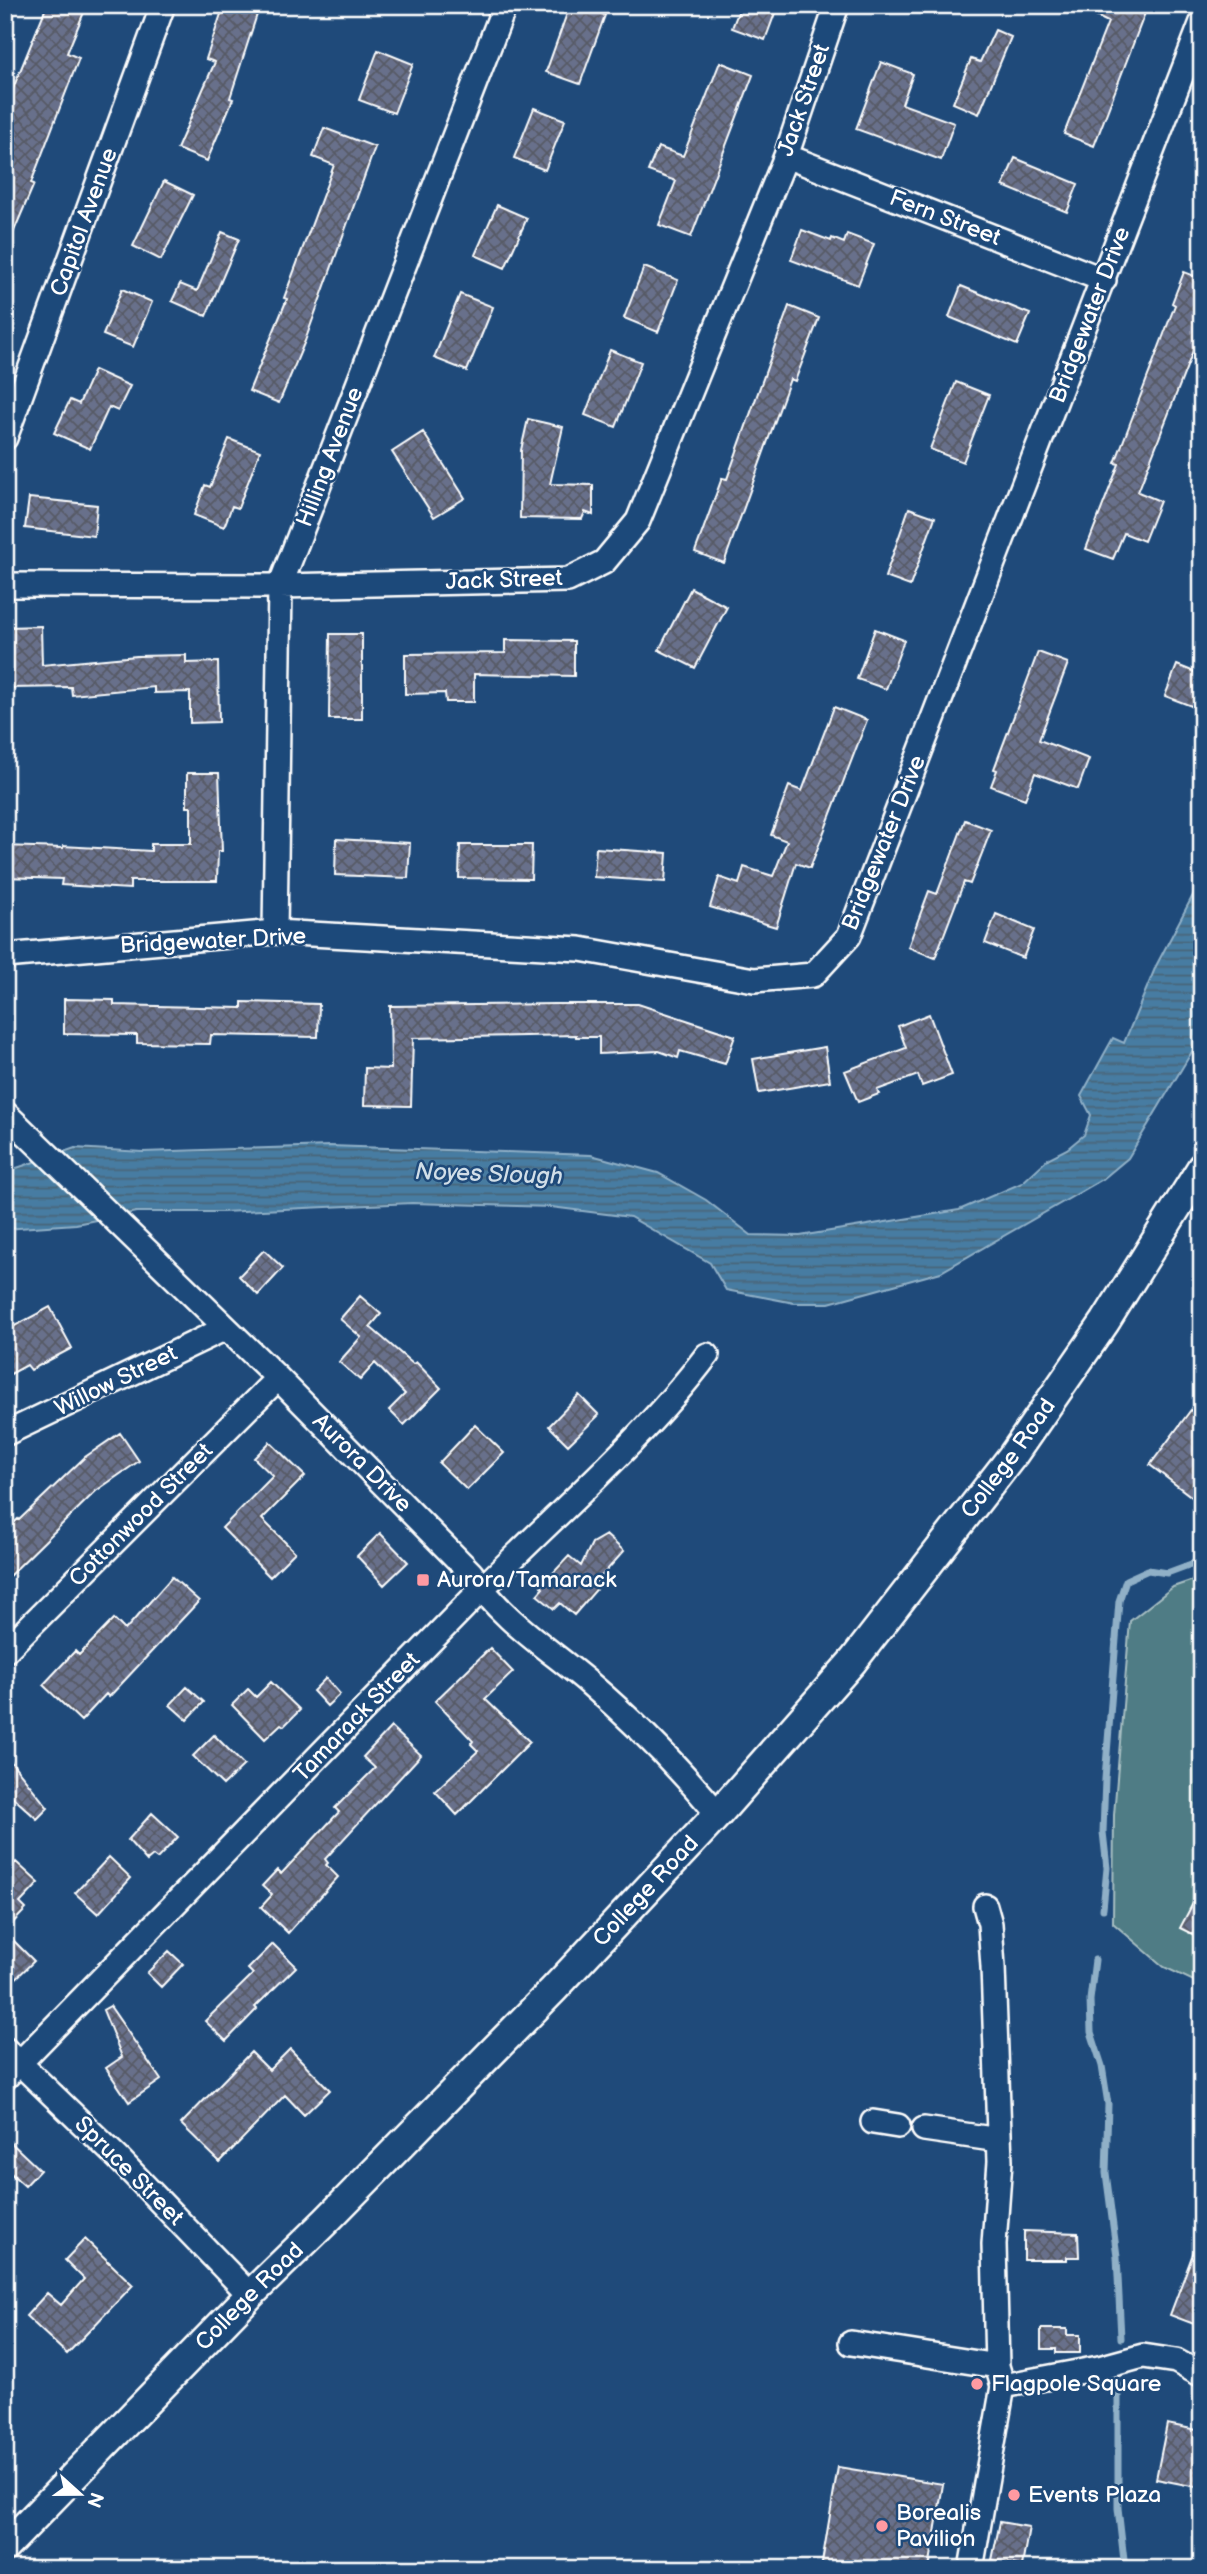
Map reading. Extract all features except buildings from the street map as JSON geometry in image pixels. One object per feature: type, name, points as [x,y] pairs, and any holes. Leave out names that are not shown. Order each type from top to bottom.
[{"type":"main road","name":"College Road","points":[[5,2547],[250,2295],[460,2086],[718,1814],[853,1661],[1013,1455],[1105,1322],[1202,1167]]},
{"type":"street","name":"Capitol Avenue","points":[[5,438],[163,5]]},
{"type":"street","name":"Hilling Avenue","points":[[275,932],[280,586],[505,5]]},
{"type":"street","name":"Jack Street","points":[[5,585],[280,586],[568,580],[604,562],[638,521],[786,156],[837,5]]},
{"type":"street","name":"Bridgewater Drive","points":[[5,956],[275,932],[580,949],[754,980],[813,975],[849,936],[1202,22]]},
{"type":"street","name":"Fern Street","points":[[786,156],[1104,280]]},
{"type":"street","name":"Aurora Drive","points":[[5,1113],[278,1378],[471,1573],[481,1590],[503,1612],[591,1685],[689,1780],[718,1814]]},
{"type":"street","name":"Willow Street","points":[[5,1434],[226,1328]]},
{"type":"street","name":"Tamarack Street","points":[[10,2064],[481,1590],[598,1478],[677,1394],[707,1354]]},
{"type":"street","name":"Cottonwood Street","points":[[5,1651],[278,1378]]},
{"type":"street","points":[[971,2569],[1000,2376],[994,2244],[1000,2161],[993,1967],[990,1924],[985,1906]]},
{"type":"street","name":"Spruce Street","points":[[10,2064],[119,2159],[250,2295]]},
{"type":"street","points":[[873,2122],[898,2126]]},
{"type":"street","points":[[924,2129],[999,2140]]},
{"type":"street","points":[[851,2343],[1000,2376],[1099,2368],[1143,2356],[1177,2361],[1202,2375]]},
{"type":"green space","points":[[1202,1577],[1202,1985],[1164,1967],[1113,1923],[1114,1815],[1130,1621],[1173,1587]]},
{"type":"water","name":"Noyes Slough","points":[[1202,878],[1202,1035],[1128,1158],[1103,1179],[941,1272],[829,1303],[794,1303],[726,1290],[710,1263],[630,1217],[551,1207],[412,1203],[222,1212],[136,1212],[76,1224],[5,1229],[5,1172],[75,1148],[143,1152],[330,1146],[591,1155],[658,1173],[706,1200],[751,1235],[800,1236],[959,1210],[1022,1183],[1049,1158],[1067,1149],[1084,1135],[1091,1115],[1081,1096],[1113,1038],[1124,1043],[1156,966]]},
{"type":"waterway","points":[[1103,1909],[1107,1868],[1103,1832],[1105,1779],[1119,1601],[1126,1580],[1148,1570],[1167,1573],[1202,1560]]},
{"type":"waterway","points":[[1095,1960],[1090,2000],[1091,2032],[1102,2066],[1108,2104],[1106,2173],[1117,2256],[1121,2338]]},
{"type":"waterway","points":[[1118,2385],[1118,2508],[1125,2569]]},
{"type":"place","name":"Aurora/Tamarack","points":[[423,1580]]},
{"type":"place","name":"Flagpole Square","points":[[977,2384]]},
{"type":"place","name":"Events Plaza","points":[[1014,2495]]},
{"type":"place","name":"Borealis Pavilion","points":[[882,2526]]}]
